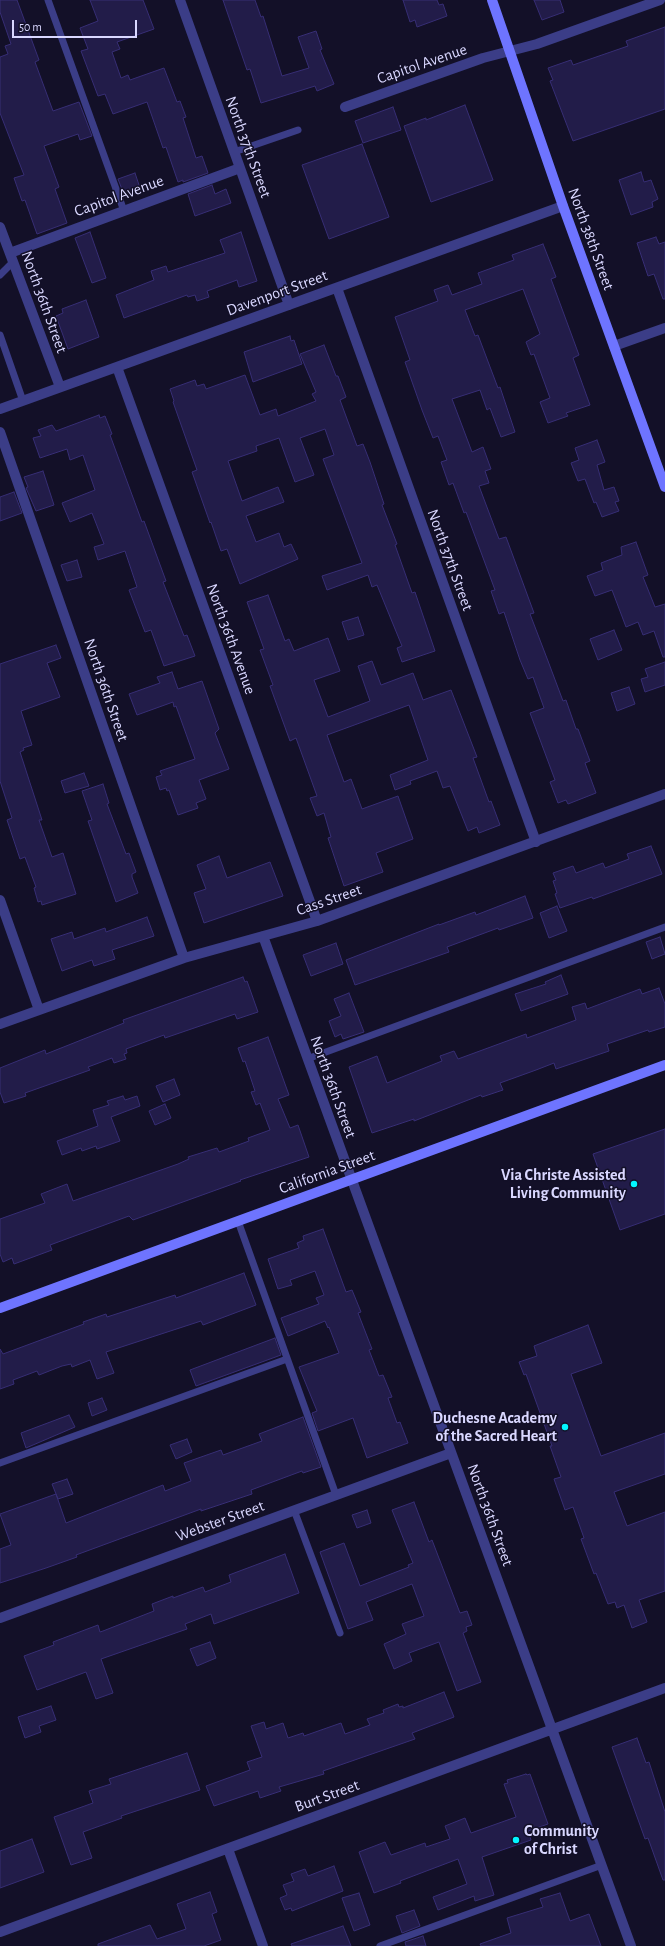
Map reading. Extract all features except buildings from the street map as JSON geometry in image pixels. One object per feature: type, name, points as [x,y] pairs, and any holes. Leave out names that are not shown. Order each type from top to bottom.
[{"type":"street","name":"North 37th Street","points":[[180,0],[289,305]]},
{"type":"street","name":"North 38th Street","points":[[492,0],[563,206],[665,487]]},
{"type":"street","points":[[511,52],[537,44],[653,1]]},
{"type":"street","name":"Capitol Avenue","points":[[345,107],[483,58],[511,52]]},
{"type":"street","name":"Capitol Avenue","points":[[11,257],[124,211],[240,168]]},
{"type":"street","name":"Davenport Street","points":[[0,409],[563,206]]},
{"type":"street","name":"North 36th Street","points":[[0,227],[60,387]]},
{"type":"street","name":"North 37th Street","points":[[337,288],[536,842]]},
{"type":"street","points":[[614,346],[665,328]]},
{"type":"street","name":"North 36th Avenue","points":[[118,367],[317,921]]},
{"type":"street","name":"North 36th Street","points":[[0,432],[184,958]]},
{"type":"street","name":"Cass Street","points":[[0,1024],[184,958],[317,921],[665,794]]},
{"type":"street","points":[[0,900],[38,1010]]},
{"type":"street","name":"North 36th Street","points":[[263,936],[631,1946]]},
{"type":"street","name":"California Street","points":[[0,1308],[665,1065]]},
{"type":"street","name":"Webster Street","points":[[0,1618],[451,1453]]},
{"type":"street","name":"Burt Street","points":[[0,1932],[665,1688]]},
{"type":"street","points":[[228,1849],[263,1946]]},
{"type":"lane","points":[[48,0],[124,211]]},
{"type":"lane","points":[[234,152],[298,130]]},
{"type":"lane","points":[[0,275],[11,257]]},
{"type":"lane","points":[[0,334],[23,401]]},
{"type":"lane","points":[[307,1059],[665,927]]},
{"type":"lane","points":[[238,1221],[336,1495]]},
{"type":"lane","points":[[0,1463],[287,1359]]},
{"type":"lane","points":[[294,1510],[340,1633]]},
{"type":"lane","points":[[380,1946],[602,1865]]},
{"type":"place","name":"Via Christe Assisted Living Community","points":[[634,1184]]},
{"type":"place","name":"Duchesne Academy of the Sacred Heart","points":[[565,1427]]},
{"type":"place","name":"Community of Christ","points":[[516,1840]]}]
